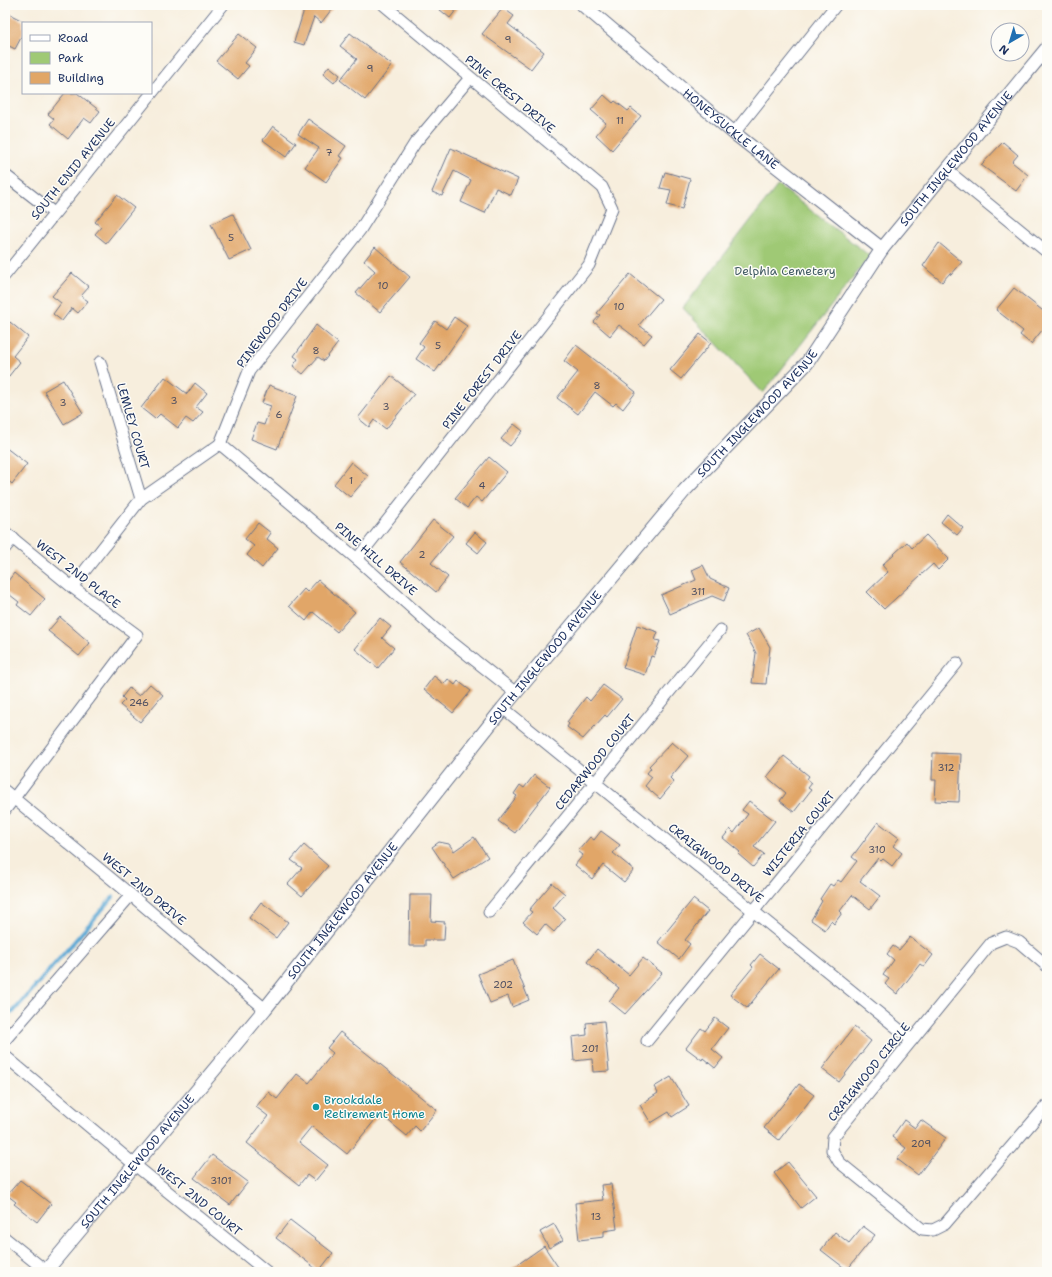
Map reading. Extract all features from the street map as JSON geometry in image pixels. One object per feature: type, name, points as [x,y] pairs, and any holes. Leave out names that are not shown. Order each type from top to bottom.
[{"type":"street","name":"SOUTH ENID AVENUE","points":[[152,92],[223,5]]},
{"type":"street","name":"PINE CREST DRIVE","points":[[384,5],[602,187],[612,208]]},
{"type":"street","name":"HONEYSUCKLE LANE","points":[[583,5],[734,133],[882,249]]},
{"type":"street","points":[[734,133],[836,5]]},
{"type":"street","name":"SOUTH INGLEWOOD AVENUE","points":[[45,1271],[265,1009],[503,708],[685,490],[807,363],[882,249],[948,171],[1047,48]]},
{"type":"street","name":"PINEWOOD DRIVE","points":[[220,444],[249,371],[360,230],[415,143],[470,78]]},
{"type":"street","name":"SOUTH ENID AVENUE","points":[[5,275],[151,94]]},
{"type":"street","points":[[948,171],[1047,252]]},
{"type":"street","points":[[5,175],[54,213]]},
{"type":"street","name":"PINE FOREST DRIVE","points":[[357,559],[589,265],[612,208]]},
{"type":"street","name":"LEMLEY COURT","points":[[100,362],[141,499]]},
{"type":"street","points":[[72,587],[141,499],[220,444]]},
{"type":"street","name":"PINE HILL DRIVE","points":[[220,444],[357,559],[434,628],[516,693]]},
{"type":"street","points":[[5,548],[9,535]]},
{"type":"street","name":"WEST 2ND PLACE","points":[[9,535],[72,587],[137,635],[14,799]]},
{"type":"street","name":"CEDARWOOD COURT","points":[[490,912],[720,630]]},
{"type":"street","name":"WISTERIA COURT","points":[[648,1041],[957,663]]},
{"type":"street","name":"CRAIGWOOD DRIVE","points":[[503,708],[754,910],[912,1040]]},
{"type":"street","name":"WEST 2ND DRIVE","points":[[5,791],[132,895],[265,1009]]},
{"type":"street","points":[[5,810],[14,799]]},
{"type":"street","points":[[5,1040],[132,895]]},
{"type":"street","name":"CRAIGWOOD CIRCLE","points":[[1047,966],[1019,942],[1006,937],[991,943],[833,1137],[832,1150],[839,1162],[922,1229],[933,1230],[945,1224],[1047,1105]]},
{"type":"street","name":"WEST 2ND COURT","points":[[5,1056],[135,1165],[267,1272]]},
{"type":"street","points":[[5,1238],[45,1271]]},
{"type":"green space","name":"Delphia Cemetery","points":[[778,185],[870,256],[763,393],[683,308]]},
{"type":"building","points":[[298,5],[335,5],[321,23],[314,17],[304,45],[294,42],[304,10]]},
{"type":"building","points":[[434,5],[460,5],[450,18]]},
{"type":"building","points":[[503,8],[514,16],[508,24],[544,52],[531,69],[482,34]]},
{"type":"building","points":[[5,12],[23,22],[22,36],[15,49],[5,44]]},
{"type":"building","points":[[350,33],[392,65],[365,100],[340,80],[357,59],[340,46]]},
{"type":"building","points":[[239,34],[257,48],[245,63],[249,66],[238,79],[216,61]]},
{"type":"building","points":[[329,66],[340,75],[334,83],[323,74]]},
{"type":"building","points":[[64,94],[78,94],[100,111],[91,123],[84,118],[68,139],[50,124],[54,119],[48,114]]},
{"type":"building","points":[[604,95],[613,103],[615,101],[628,111],[631,108],[641,116],[612,150],[596,135],[606,123],[591,110]]},
{"type":"building","points":[[308,119],[346,146],[339,156],[343,158],[326,182],[305,167],[319,148],[298,134]]},
{"type":"building","points":[[273,126],[296,143],[286,157],[263,140]]},
{"type":"building","points":[[1003,142],[1018,155],[1012,162],[1028,175],[1016,191],[981,165]]},
{"type":"building","points":[[451,148],[518,179],[511,195],[496,188],[485,213],[461,202],[471,180],[454,171],[442,196],[432,192]]},
{"type":"building","points":[[665,172],[690,179],[682,209],[667,205],[671,190],[660,188]]},
{"type":"building","points":[[117,195],[134,208],[106,243],[95,234],[101,227],[95,222]]},
{"type":"building","points":[[233,214],[251,250],[229,260],[211,224]]},
{"type":"building","points":[[939,243],[962,262],[951,275],[950,273],[942,282],[923,266]]},
{"type":"building","points":[[375,247],[410,277],[380,312],[356,293],[375,271],[364,261]]},
{"type":"building","points":[[72,273],[89,287],[81,296],[88,301],[78,313],[72,308],[62,321],[53,314],[61,303],[52,296]]},
{"type":"building","points":[[630,274],[661,299],[639,325],[652,335],[644,344],[619,325],[610,336],[594,322],[600,315],[597,313]]},
{"type":"building","points":[[1014,288],[1047,314],[1047,324],[1031,344],[1020,335],[1023,331],[996,310]]},
{"type":"building","points":[[454,317],[467,326],[435,372],[416,359],[424,347],[419,343],[435,321],[446,329]]},
{"type":"building","points":[[10,322],[28,337],[13,356],[20,362],[5,381],[5,328]]},
{"type":"building","points":[[316,325],[338,343],[324,361],[318,357],[303,374],[293,366],[298,359],[294,356]]},
{"type":"building","points":[[700,334],[711,343],[681,379],[670,370]]},
{"type":"building","points":[[576,345],[636,392],[623,409],[616,403],[613,406],[595,392],[578,414],[557,398],[578,372],[564,361]]},
{"type":"building","points":[[391,376],[414,394],[386,429],[374,420],[369,427],[358,418]]},
{"type":"building","points":[[165,377],[187,394],[195,383],[207,393],[196,407],[203,412],[193,423],[186,418],[178,428],[160,414],[155,419],[141,408]]},
{"type":"building","points":[[63,380],[83,413],[64,424],[44,391]]},
{"type":"building","points":[[269,385],[297,396],[277,449],[251,439],[257,423],[264,425],[271,406],[262,403]]},
{"type":"building","points":[[514,424],[523,431],[510,446],[501,439]]},
{"type":"building","points":[[5,447],[27,464],[12,484],[5,478]]},
{"type":"building","points":[[489,457],[507,472],[482,502],[476,497],[467,508],[455,498]]},
{"type":"building","points":[[351,462],[368,476],[350,497],[334,484]]},
{"type":"building","points":[[947,514],[963,528],[957,535],[941,522]]},
{"type":"building","points":[[433,520],[453,536],[431,563],[448,577],[436,592],[400,562]]},
{"type":"building","points":[[258,523],[271,533],[267,539],[278,548],[262,568],[247,555],[254,546],[245,539]]},
{"type":"building","points":[[475,532],[487,542],[478,553],[466,543]]},
{"type":"building","points":[[926,535],[949,559],[938,570],[933,564],[884,609],[867,592],[888,572],[882,565],[907,542],[912,548]]},
{"type":"building","points":[[703,565],[710,579],[729,588],[724,601],[712,596],[670,614],[661,595],[696,580],[692,570]]},
{"type":"building","points":[[14,573],[45,599],[31,616],[17,605],[19,602],[5,591],[5,585]]},
{"type":"building","points":[[318,580],[355,612],[337,632],[313,612],[306,621],[289,606],[304,589],[307,592]]},
{"type":"building","points":[[60,617],[90,643],[79,656],[48,631]]},
{"type":"building","points":[[380,618],[391,627],[382,638],[394,648],[378,668],[355,649]]},
{"type":"building","points":[[637,625],[658,632],[655,640],[660,641],[654,657],[651,656],[645,675],[623,668]]},
{"type":"building","points":[[759,628],[770,647],[766,684],[752,683],[756,653],[746,635]]},
{"type":"building","points":[[434,676],[444,684],[448,679],[455,685],[458,681],[471,691],[453,713],[424,689]]},
{"type":"building","points":[[150,684],[163,695],[140,722],[120,705],[125,700],[122,697],[129,688],[139,696]]},
{"type":"building","points":[[603,685],[622,699],[607,717],[605,715],[583,739],[567,727],[569,724],[567,722],[586,697],[590,701]]},
{"type":"building","points":[[672,742],[688,756],[670,778],[674,782],[660,799],[645,786],[652,777],[647,773],[651,768],[649,766]]},
{"type":"building","points":[[933,753],[961,754],[959,802],[935,801],[936,780],[932,780]]},
{"type":"building","points":[[784,756],[809,776],[807,779],[812,783],[808,788],[811,790],[794,812],[780,801],[786,793],[767,777]]},
{"type":"building","points":[[534,775],[550,787],[515,833],[498,821],[517,796],[514,794],[520,785],[524,788]]},
{"type":"building","points":[[749,801],[775,821],[754,847],[764,854],[753,867],[738,854],[740,852],[723,838],[730,829],[734,833],[748,814],[742,810]]},
{"type":"building","points":[[878,822],[899,838],[893,846],[902,853],[892,866],[883,859],[881,861],[878,858],[860,881],[880,896],[870,909],[852,895],[840,911],[842,913],[834,924],[831,921],[825,930],[811,920],[822,901],[820,899],[830,884],[833,886],[838,880],[841,882],[857,861],[852,857]]},
{"type":"building","points":[[601,831],[620,845],[613,853],[634,870],[624,882],[603,865],[592,879],[575,865],[583,855],[578,851],[590,837],[594,840]]},
{"type":"building","points":[[474,837],[488,857],[454,879],[432,847],[439,842],[449,844],[454,851]]},
{"type":"building","points":[[304,845],[328,866],[302,896],[288,884],[302,868],[291,860]]},
{"type":"building","points":[[552,883],[565,894],[553,908],[565,919],[554,932],[545,924],[537,934],[523,922],[532,912],[529,910]]},
{"type":"building","points":[[410,895],[432,895],[431,921],[445,922],[444,940],[425,940],[425,946],[409,946]]},
{"type":"building","points":[[693,899],[708,911],[685,940],[690,944],[679,959],[658,942]]},
{"type":"building","points":[[261,902],[288,922],[276,938],[249,918]]},
{"type":"building","points":[[910,937],[933,955],[924,967],[920,964],[897,994],[885,984],[889,979],[883,975],[894,960],[887,954],[893,946],[899,950]]},
{"type":"building","points":[[597,949],[629,975],[643,958],[662,973],[625,1014],[609,1001],[619,988],[587,962]]},
{"type":"building","points":[[760,954],[779,969],[747,1008],[730,995],[753,967],[751,965]]},
{"type":"building","points":[[513,960],[529,1000],[512,1007],[508,996],[490,1003],[478,974]]},
{"type":"building","points":[[715,1018],[728,1028],[712,1049],[723,1058],[715,1068],[703,1058],[702,1060],[686,1048],[701,1028],[705,1031]]},
{"type":"building","points":[[604,1021],[609,1071],[593,1072],[592,1059],[574,1061],[572,1037],[587,1035],[586,1023]]},
{"type":"building","points":[[854,1027],[871,1041],[839,1082],[822,1069]]},
{"type":"building","name":"Brookdale Retirement Home","points":[[340,1032],[437,1110],[420,1131],[415,1126],[407,1136],[380,1114],[347,1154],[312,1126],[299,1142],[328,1165],[315,1181],[307,1175],[299,1185],[247,1143],[268,1116],[256,1107],[268,1092],[277,1099],[297,1074],[309,1083],[333,1053],[327,1048]]},
{"type":"building","points":[[671,1077],[689,1106],[672,1117],[669,1112],[651,1123],[640,1105],[658,1093],[654,1087]]},
{"type":"building","points":[[799,1084],[814,1095],[779,1140],[764,1128]]},
{"type":"building","points":[[904,1120],[915,1128],[921,1120],[946,1138],[918,1175],[897,1159],[906,1148],[892,1137]]},
{"type":"building","points":[[212,1155],[248,1182],[230,1205],[194,1178]]},
{"type":"building","points":[[788,1162],[816,1196],[801,1208],[774,1173]]},
{"type":"building","points":[[20,1180],[51,1204],[37,1222],[14,1204],[16,1202],[7,1195]]},
{"type":"building","points":[[611,1184],[617,1229],[604,1231],[604,1237],[579,1240],[575,1203],[603,1200],[601,1185]]},
{"type":"building","points":[[290,1220],[333,1253],[319,1271],[276,1238]]},
{"type":"building","points":[[554,1224],[563,1240],[549,1248],[540,1232]]},
{"type":"building","points":[[863,1226],[875,1235],[847,1270],[821,1250],[835,1232],[849,1243]]},
{"type":"building","points":[[544,1246],[558,1267],[551,1272],[507,1272]]},
{"type":"waterway","points":[[5,1014],[13,1012],[113,897]]},
{"type":"place","name":"Brookdale Retirement Home","points":[[316,1107]]}]
